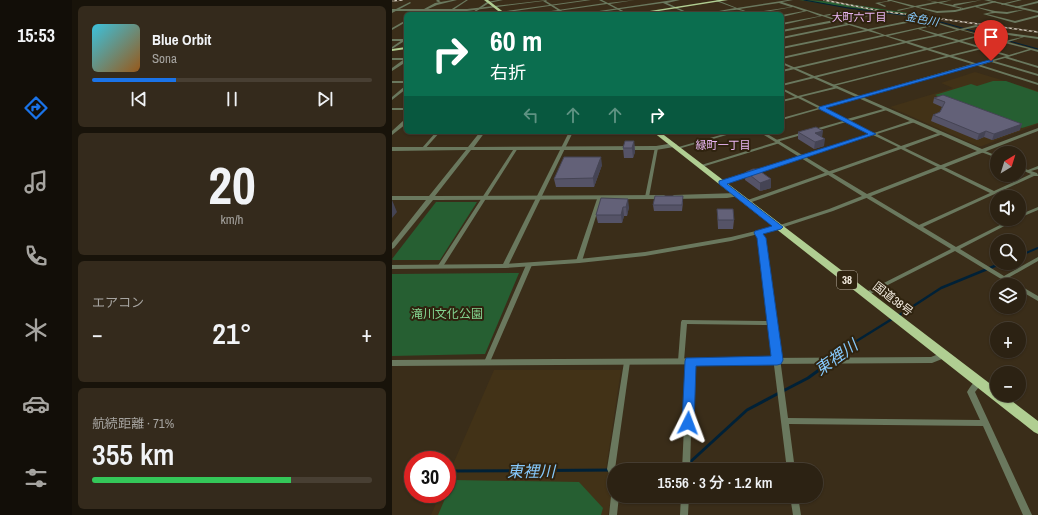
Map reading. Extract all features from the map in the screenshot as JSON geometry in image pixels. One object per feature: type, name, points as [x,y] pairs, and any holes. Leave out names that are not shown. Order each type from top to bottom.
[{"type":"highway","points":[[647,12],[726,0]]},
{"type":"highway","points":[[487,1],[502,12]]},
{"type":"highway","points":[[392,49],[404,48]]},
{"type":"highway","name":"国道38号","points":[[659,134],[1038,428]]},
{"type":"street","points":[[420,12],[439,1],[456,0]]},
{"type":"street","points":[[448,12],[467,0]]},
{"type":"street","points":[[474,12],[487,1],[502,0]]},
{"type":"street","points":[[393,11],[478,9],[544,0],[563,12]]},
{"type":"street","points":[[509,12],[590,0]]},
{"type":"street","points":[[600,0],[624,12]]},
{"type":"street","points":[[546,12],[634,0]]},
{"type":"street","points":[[657,0],[685,12]]},
{"type":"street","points":[[595,12],[679,0]]},
{"type":"street","points":[[768,0],[776,2]]},
{"type":"street","points":[[717,12],[792,0]]},
{"type":"street","points":[[889,0],[937,12],[964,9],[995,2]]},
{"type":"street","points":[[884,6],[876,3],[895,0]]},
{"type":"street","points":[[927,0],[964,9]]},
{"type":"street","points":[[898,10],[951,0]]},
{"type":"street","points":[[952,6],[981,0]]},
{"type":"street","points":[[987,0],[1037,12]]},
{"type":"street","points":[[1002,4],[1021,0]]},
{"type":"street","points":[[715,1],[745,12]]},
{"type":"street","points":[[779,2],[1038,84]]},
{"type":"street","points":[[1016,7],[1038,2]]},
{"type":"street","points":[[393,11],[410,3]]},
{"type":"street","points":[[763,12],[794,7]]},
{"type":"street","points":[[974,7],[1007,13],[1026,9]]},
{"type":"street","points":[[784,16],[808,11]]},
{"type":"street","points":[[784,25],[846,12]]},
{"type":"street","points":[[995,12],[984,14],[1015,22],[1038,16]]},
{"type":"street","points":[[784,30],[881,13]]},
{"type":"street","points":[[784,48],[922,19],[1038,51]]},
{"type":"street","points":[[392,29],[404,22]]},
{"type":"street","points":[[392,24],[401,24]]},
{"type":"street","points":[[784,38],[849,24]]},
{"type":"street","points":[[900,24],[1009,56]]},
{"type":"street","points":[[784,58],[939,24]]},
{"type":"street","points":[[784,26],[809,35]]},
{"type":"street","points":[[784,70],[976,26],[998,32],[1038,38]]},
{"type":"street","points":[[784,84],[998,32]]},
{"type":"street","points":[[784,100],[1026,36]]},
{"type":"street","points":[[815,38],[821,40]]},
{"type":"street","points":[[392,40],[404,39]]},
{"type":"street","points":[[392,49],[404,40]]},
{"type":"street","points":[[784,118],[1009,56],[1038,46]]},
{"type":"street","points":[[1004,57],[1038,67]]},
{"type":"street","points":[[392,59],[404,60]]},
{"type":"street","points":[[392,70],[404,61]]},
{"type":"street","points":[[991,61],[1038,75]]},
{"type":"street","points":[[784,64],[990,155]]},
{"type":"street","points":[[1012,76],[1038,67]]},
{"type":"street","points":[[392,82],[404,82]]},
{"type":"street","points":[[392,99],[404,89]]},
{"type":"street","points":[[784,90],[990,191]]},
{"type":"street","points":[[392,109],[404,109]]},
{"type":"street","points":[[700,166],[886,109]]},
{"type":"street","points":[[722,183],[914,121]]},
{"type":"street","points":[[392,134],[404,123]]},
{"type":"street","points":[[392,267],[505,266],[579,261],[645,254],[731,239],[778,227],[868,196],[1038,129]]},
{"type":"street","points":[[747,202],[942,133]]},
{"type":"street","points":[[422,149],[436,134]]},
{"type":"street","points":[[392,247],[481,134]]},
{"type":"street","points":[[505,266],[570,134]]},
{"type":"street","points":[[392,149],[656,148],[675,147],[727,134]]},
{"type":"street","points":[[765,134],[1004,278],[1038,259]]},
{"type":"street","points":[[440,267],[516,148]]},
{"type":"street","points":[[648,197],[656,148]]},
{"type":"street","points":[[1028,171],[1038,167]]},
{"type":"street","points":[[1028,171],[1037,175]]},
{"type":"street","points":[[1001,190],[1037,175]]},
{"type":"street","points":[[392,198],[648,197],[737,195]]},
{"type":"street","points":[[919,227],[990,195]]},
{"type":"street","points":[[579,261],[600,197]]},
{"type":"street","points":[[1026,214],[1038,208]]},
{"type":"street","points":[[866,294],[1002,226]]},
{"type":"street","points":[[758,233],[761,238],[790,463]]},
{"type":"street","points":[[487,362],[529,265]]},
{"type":"street","points":[[1026,291],[1038,299]]},
{"type":"street","points":[[686,463],[686,361],[684,322],[771,323]]},
{"type":"street","points":[[392,363],[932,360],[944,355]]},
{"type":"street","points":[[612,463],[627,362]]},
{"type":"street","points":[[979,382],[971,392],[984,423],[1028,515]]},
{"type":"street","points":[[784,421],[984,423]]},
{"type":"street","points":[[613,515],[614,503]]},
{"type":"street","points":[[684,515],[685,503]]},
{"type":"street","points":[[795,503],[797,515]]},
{"type":"shaded area","points":[[975,72],[1038,91],[1038,124],[982,146],[978,146],[890,107],[953,88],[941,83]]},
{"type":"shaded area","points":[[494,370],[621,370],[606,469],[607,503],[610,503],[608,515],[431,515],[436,503],[456,503],[456,457]]},
{"type":"green space","points":[[799,0],[815,0],[926,15],[923,18]]},
{"type":"green space","points":[[993,81],[1006,81],[1038,92],[1038,123],[1022,128],[935,95],[971,84],[977,86]]},
{"type":"green space","points":[[436,202],[477,202],[440,260],[393,260],[392,259]]},
{"type":"green space","name":"滝川文化公園","points":[[519,273],[485,354],[392,356],[392,274]]},
{"type":"green space","points":[[456,480],[579,482],[603,508],[601,515],[438,515],[443,503],[456,503]]},
{"type":"building","points":[[943,95],[1022,124],[994,134],[986,131],[979,134],[933,115],[940,112],[945,102],[934,98]]},
{"type":"building","points":[[816,127],[823,131],[815,133],[825,139],[815,142],[798,132]]},
{"type":"building","points":[[625,141],[634,141],[632,148],[623,148]]},
{"type":"building","points":[[564,157],[601,157],[593,178],[554,179]]},
{"type":"building","points":[[757,169],[771,179],[760,183],[746,172]]},
{"type":"building","points":[[655,196],[683,196],[682,205],[653,205]]},
{"type":"building","points":[[601,198],[628,199],[626,207],[623,207],[621,215],[596,215]]},
{"type":"building","points":[[717,209],[733,209],[734,220],[718,220]]},
{"type":"waterway","name":"金色川","points":[[804,0],[848,8],[926,18],[1038,49]]},
{"type":"waterway","name":"東裡川","points":[[1026,253],[1038,248]]},
{"type":"waterway","name":"東裡川","points":[[898,316],[941,288],[990,268]]},
{"type":"waterway","name":"東裡川","points":[[833,359],[855,342],[892,319]]},
{"type":"waterway","name":"東裡川","points":[[818,371],[828,363]]},
{"type":"waterway","name":"東裡川","points":[[783,391],[808,378],[819,370]]},
{"type":"waterway","name":"東裡川","points":[[689,463],[747,410],[779,393]]},
{"type":"waterway","name":"東裡川","points":[[456,471],[607,470]]},
{"type":"railway","points":[[392,1],[402,0]]},
{"type":"railway","points":[[824,0],[881,11],[1038,32]]},
{"type":"district","name":"大町六丁目","points":[[859,17]]},
{"type":"district","name":"緑町一丁目","points":[[723,145]]},
{"type":"route","points":[[688,423],[690,361],[777,360],[761,238],[758,233],[778,227],[722,183],[873,134],[821,108],[975,64],[977,65],[991,61]]}]
